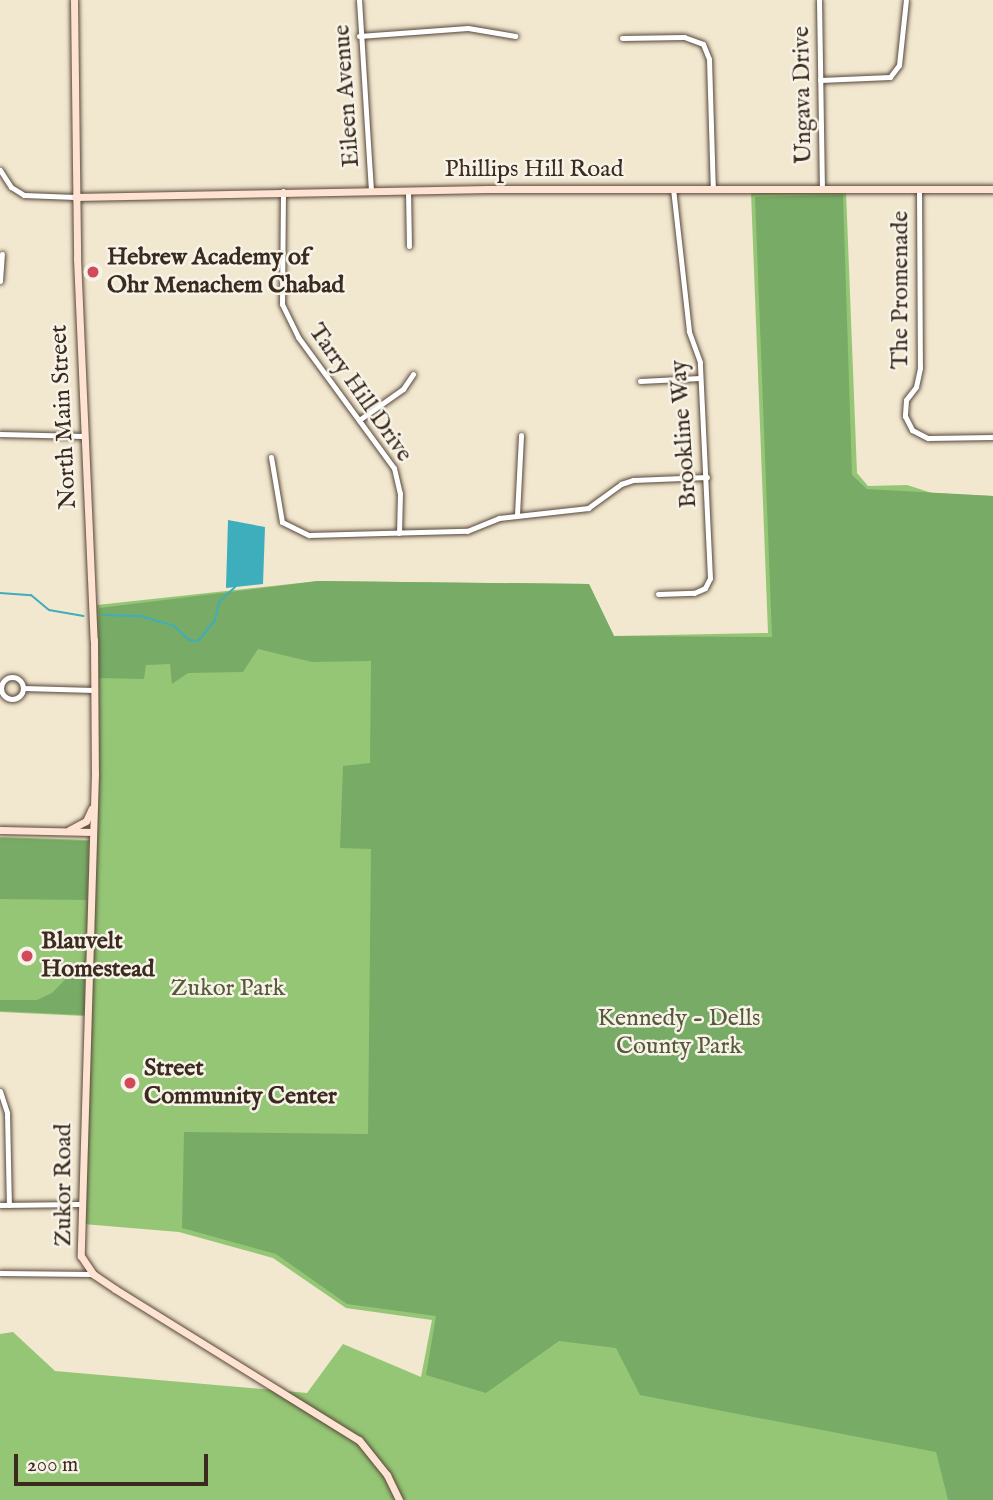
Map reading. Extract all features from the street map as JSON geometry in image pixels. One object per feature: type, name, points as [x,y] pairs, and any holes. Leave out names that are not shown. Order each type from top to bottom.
[{"type":"street","name":"North Main Street","points":[[74,0],[75,197],[94,690],[93,832]]},
{"type":"street","name":"Eileen Avenue","points":[[359,0],[359,36],[368,90],[371,190]]},
{"type":"street","name":"Ungava Drive","points":[[819,0],[821,189]]},
{"type":"street","points":[[820,80],[890,77],[899,65],[906,0]]},
{"type":"street","points":[[359,36],[468,28],[516,36]]},
{"type":"street","points":[[622,38],[684,37],[703,44],[709,59],[713,190]]},
{"type":"street","points":[[0,170],[10,187],[24,195],[75,197]]},
{"type":"street","name":"The Promenade","points":[[919,188],[920,368],[916,387],[905,400],[905,416],[912,430],[928,438],[993,437]]},
{"type":"street","name":"Brookline Way","points":[[658,594],[694,593],[705,588],[710,578],[701,378],[689,331],[673,189]]},
{"type":"street","name":"Phillips Hill Road","points":[[75,197],[371,190],[993,189]]},
{"type":"street","points":[[408,190],[409,246]]},
{"type":"street","name":"Tarry Hill Drive","points":[[283,191],[282,304],[298,337],[359,420],[398,480],[399,533]]},
{"type":"street","points":[[0,281],[2,254]]},
{"type":"street","points":[[359,420],[403,389],[413,374]]},
{"type":"street","points":[[640,381],[701,378]]},
{"type":"street","points":[[0,434],[84,436]]},
{"type":"street","points":[[517,515],[521,435]]},
{"type":"street","points":[[271,457],[276,473],[278,512],[288,528],[309,535],[467,531],[517,515],[588,508],[621,484],[633,481],[706,477]]},
{"type":"street","points":[[23,688],[12,699],[1,688],[3,681],[13,677],[23,688],[94,690]]},
{"type":"street","points":[[60,831],[86,821],[94,801]]},
{"type":"street","points":[[0,830],[93,832]]},
{"type":"street","name":"Zukor Road","points":[[93,832],[80,1204],[81,1256],[93,1274],[339,1425],[374,1457],[399,1500]]},
{"type":"street","points":[[0,1091],[7,1113],[9,1205]]},
{"type":"street","points":[[0,1205],[80,1204]]},
{"type":"street","points":[[0,1273],[93,1274]]},
{"type":"green space","name":"Kennedy - Dells County Park","points":[[751,192],[846,192],[857,473],[868,486],[907,485],[932,493],[993,496],[993,1500],[0,1500],[0,1334],[13,1332],[55,1371],[307,1393],[343,1344],[421,1377],[432,1320],[346,1308],[273,1258],[179,1232],[83,1224],[97,605],[318,581],[589,584],[614,636],[768,633]]},
{"type":"green space","name":"Kennedy - Dells County Park","points":[[843,195],[852,475],[867,489],[993,496],[993,1500],[948,1500],[936,1452],[640,1395],[616,1348],[559,1341],[486,1393],[426,1375],[436,1316],[347,1304],[276,1254],[182,1228],[184,1132],[368,1134],[371,849],[340,848],[343,766],[370,763],[371,661],[312,662],[258,649],[243,672],[188,673],[172,684],[170,664],[146,665],[144,679],[99,678],[99,608],[318,581],[589,584],[614,636],[772,637],[755,197]]},
{"type":"green space","points":[[0,837],[90,840],[85,1016],[0,1012]]},
{"type":"green space","points":[[0,838],[88,841],[87,900],[0,899]]},
{"type":"green space","points":[[85,959],[84,1015],[0,1011],[0,1000],[37,1000],[52,993]]},
{"type":"water","points":[[228,520],[265,527],[263,584],[226,588]]},
{"type":"waterway","points":[[103,615],[140,616],[174,626],[189,640],[198,641],[215,620],[219,602],[235,587]]},
{"type":"waterway","points":[[0,593],[31,595],[49,610],[83,616]]},
{"type":"place","name":"Hebrew Academy of Ohr Menachem Chabad","points":[[93,272]]},
{"type":"place","name":"Blauvelt Homestead","points":[[27,956]]},
{"type":"place","name":"Street Community Center","points":[[130,1083]]},
{"type":"park label","name":"Zukor Park","points":[[228,989]]}]
